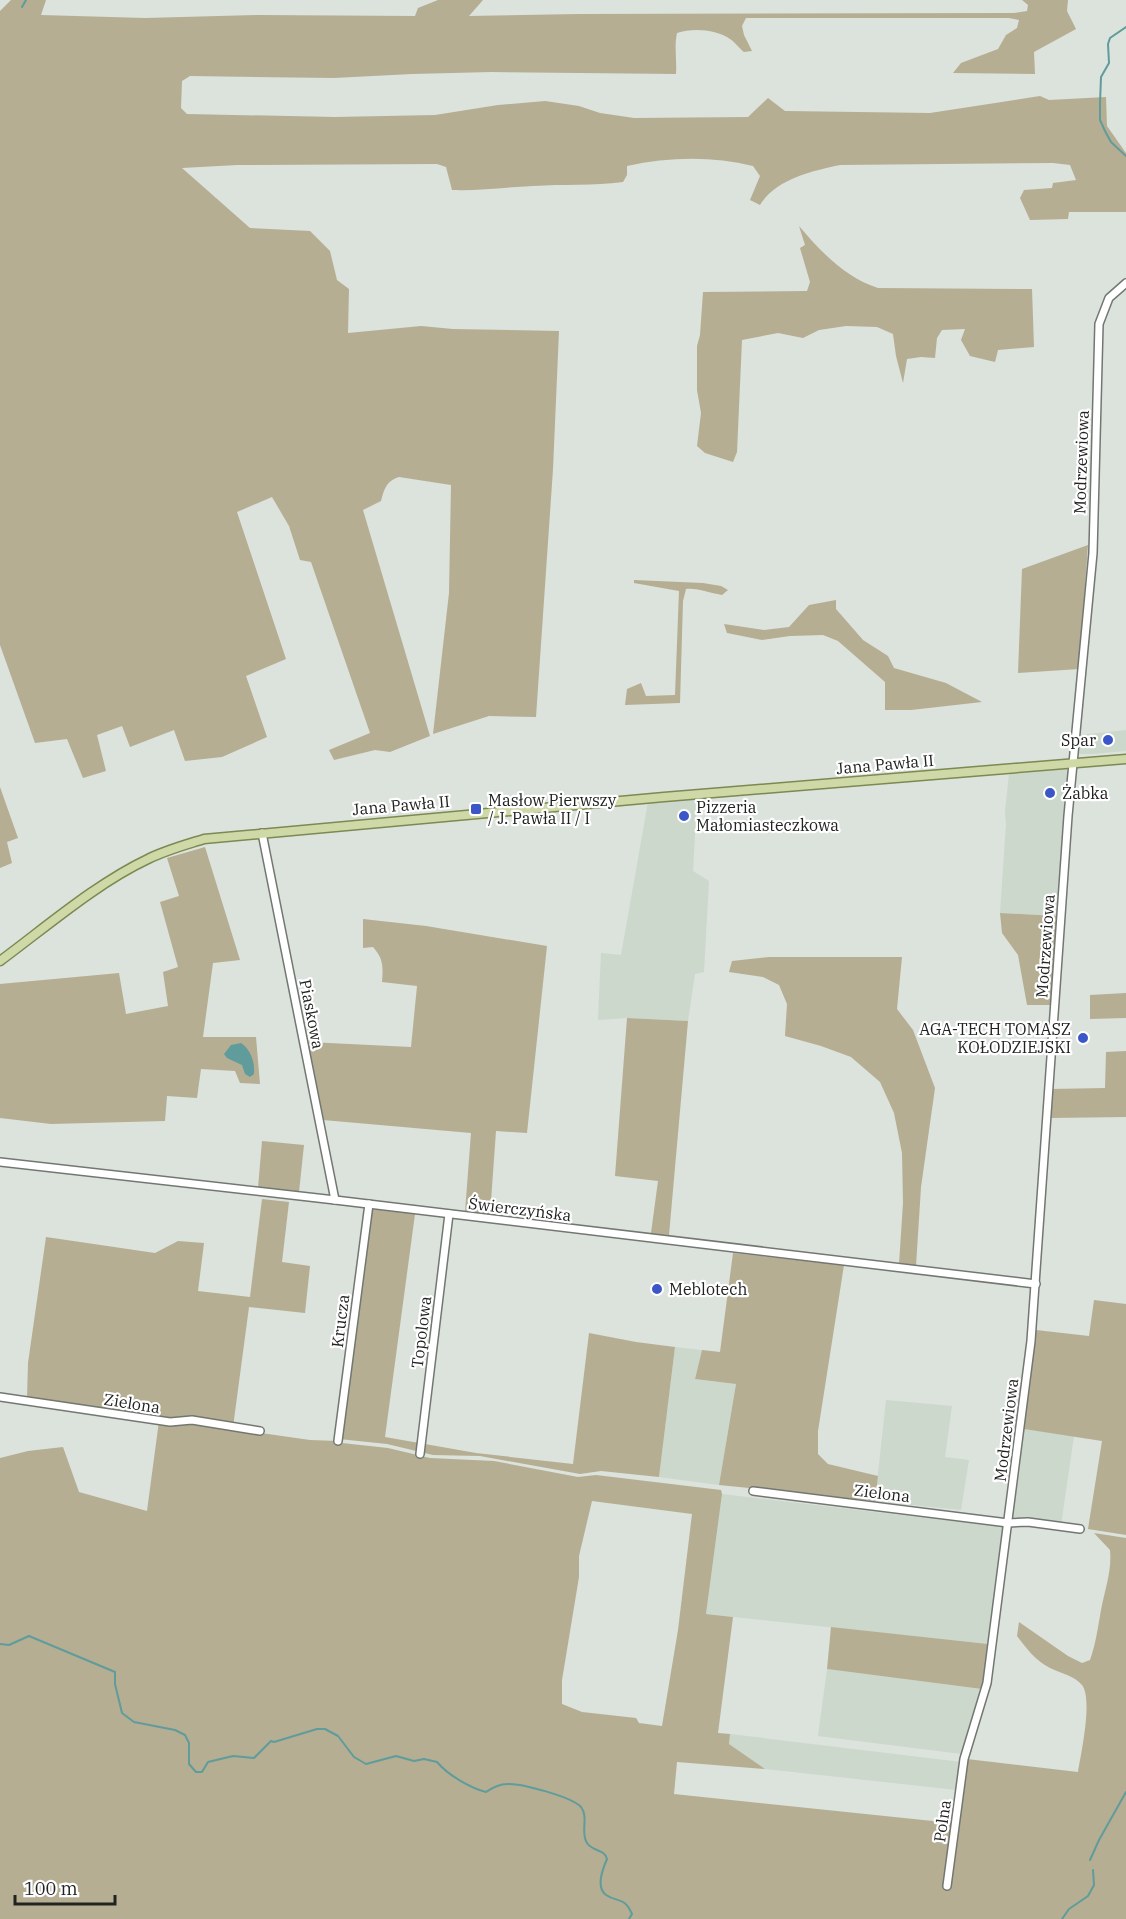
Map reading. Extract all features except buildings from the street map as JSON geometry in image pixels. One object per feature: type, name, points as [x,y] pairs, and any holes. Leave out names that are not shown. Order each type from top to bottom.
[{"type":"main road","name":"Jana Pawła II","points":[[0,961],[111,879],[147,859],[204,839],[674,796],[1126,759]]},
{"type":"street","name":"Modrzewiowa","points":[[964,1759],[987,1683],[1036,1284],[1068,816],[1092,553],[1099,324],[1108,298],[1126,283]]},
{"type":"street","name":"Piaskowa","points":[[262,833],[335,1200]]},
{"type":"street","name":"Świerczyńska","points":[[0,1162],[1036,1284]]},
{"type":"street","name":"Krucza","points":[[338,1441],[369,1204]]},
{"type":"street","name":"Topolowa","points":[[420,1454],[449,1214]]},
{"type":"street","name":"Zielona","points":[[0,1397],[170,1422],[192,1420],[260,1431]]},
{"type":"street","name":"Zielona","points":[[753,1491],[1080,1529]]},
{"type":"street","name":"Polna","points":[[947,1886],[964,1759]]},
{"type":"shaded area","points":[[11,0],[46,0],[41,15],[145,18],[257,15],[415,16],[418,8],[438,0],[483,0],[469,16],[1014,13],[1027,11],[1028,5],[1022,0],[1068,0],[1067,11],[1076,29],[1034,52],[1035,74],[953,73],[961,63],[998,49],[1006,35],[1017,28],[1019,20],[1009,18],[746,18],[742,26],[752,51],[744,52],[730,39],[711,31],[690,30],[677,33],[676,74],[491,72],[334,78],[190,76],[182,81],[181,108],[187,114],[335,117],[435,115],[498,105],[545,101],[634,118],[748,117],[768,98],[785,111],[930,113],[1040,96],[1049,100],[1106,97],[1107,126],[1126,153],[1126,212],[1069,212],[1068,219],[1030,220],[1020,198],[1024,190],[1052,188],[1053,183],[1076,180],[1070,165],[1053,163],[840,165],[807,173],[785,182],[767,196],[760,205],[750,200],[760,176],[753,166],[706,159],[675,159],[627,166],[627,175],[623,182],[462,190],[452,190],[446,167],[437,164],[237,165],[182,168],[250,228],[310,231],[330,251],[337,280],[349,289],[348,333],[421,326],[453,329],[559,331],[553,469],[536,717],[489,716],[433,734],[449,593],[451,485],[399,477],[388,483],[381,501],[363,510],[430,736],[390,752],[375,750],[334,760],[329,750],[370,733],[311,562],[300,560],[289,526],[272,497],[237,512],[286,659],[246,676],[267,737],[222,757],[185,761],[174,730],[130,747],[122,726],[97,735],[106,771],[83,778],[67,739],[35,743],[0,645],[0,11]]},
{"type":"shaded area","points":[[799,226],[844,271],[878,288],[1032,289],[1034,347],[998,350],[995,362],[970,356],[961,340],[965,329],[942,330],[937,338],[935,358],[907,359],[903,383],[893,334],[877,327],[846,326],[819,330],[803,338],[778,333],[742,340],[737,452],[733,462],[705,453],[697,446],[701,413],[697,390],[697,346],[703,292],[807,291],[810,282],[800,248],[805,245]]},
{"type":"shaded area","points":[[1088,545],[1079,669],[1018,673],[1022,569]]},
{"type":"shaded area","points":[[634,580],[703,583],[721,586],[728,590],[722,595],[686,589],[683,601],[680,703],[625,705],[627,689],[641,683],[646,696],[675,695],[679,591],[634,583]]},
{"type":"shaded area","points":[[836,600],[836,609],[863,640],[888,656],[894,668],[946,683],[982,702],[911,710],[885,710],[885,682],[838,641],[823,635],[762,640],[727,633],[724,624],[764,630],[789,627],[809,605]]},
{"type":"shaded area","points":[[1126,730],[1126,751],[1078,754],[1079,735]]},
{"type":"shaded area","points":[[1070,768],[1057,916],[1000,913],[1009,774]]},
{"type":"shaded area","points":[[0,787],[18,838],[7,842],[12,863],[0,868]]},
{"type":"shaded area","points":[[697,799],[693,871],[709,881],[704,972],[695,974],[688,1021],[627,1018],[598,1020],[601,953],[621,955],[648,802]]},
{"type":"shaded area","points":[[205,847],[240,960],[213,963],[203,1037],[256,1037],[260,1084],[240,1083],[235,1071],[201,1069],[197,1098],[167,1096],[165,1121],[51,1124],[0,1118],[0,984],[119,973],[126,1014],[168,1006],[163,972],[178,967],[160,902],[179,896],[167,858]]},
{"type":"shaded area","points":[[1000,913],[1057,916],[1050,1005],[1027,1005],[1018,955],[1002,933]]},
{"type":"shaded area","points":[[363,919],[426,926],[547,946],[527,1133],[496,1131],[490,1215],[465,1212],[471,1133],[323,1120],[308,1042],[411,1047],[417,986],[382,982],[379,956],[373,947],[363,948]]},
{"type":"shaded area","points":[[769,957],[902,957],[897,1009],[913,1030],[935,1088],[921,1187],[916,1266],[899,1264],[903,1203],[902,1153],[894,1113],[880,1082],[851,1057],[785,1036],[787,1004],[779,985],[763,977],[729,972],[732,961]]},
{"type":"shaded area","points":[[1126,993],[1126,1018],[1090,1019],[1090,995]]},
{"type":"shaded area","points":[[627,1018],[688,1021],[669,1235],[651,1233],[658,1181],[615,1176]]},
{"type":"shaded area","points":[[1126,1051],[1126,1117],[1050,1118],[1051,1089],[1105,1088],[1106,1052]]},
{"type":"shaded area","points":[[262,1141],[304,1145],[299,1192],[258,1188]]},
{"type":"shaded area","points":[[262,1199],[289,1202],[282,1262],[310,1266],[305,1313],[249,1307],[233,1427],[213,1426],[388,1448],[430,1458],[494,1461],[578,1477],[596,1475],[721,1490],[706,1614],[733,1617],[718,1733],[730,1734],[729,1744],[765,1769],[677,1762],[674,1794],[958,1825],[967,1759],[1078,1772],[1085,1727],[1085,1692],[1082,1685],[1075,1679],[1050,1668],[1032,1654],[1017,1636],[1019,1622],[1068,1656],[1082,1663],[1090,1660],[1110,1565],[1110,1550],[1094,1533],[1126,1538],[1126,1919],[0,1919],[0,1458],[28,1451],[63,1447],[79,1492],[147,1511],[159,1421],[27,1398],[28,1363],[46,1237],[155,1253],[178,1241],[204,1243],[198,1291],[250,1297]],"holes":[[[592,1501],[692,1514],[678,1630],[662,1726],[639,1723],[636,1718],[582,1712],[562,1704],[562,1680],[579,1577],[579,1556]]]},
{"type":"shaded area","points":[[371,1209],[415,1214],[385,1437],[476,1453],[573,1464],[589,1333],[675,1347],[659,1477],[601,1471],[580,1474],[480,1456],[433,1455],[387,1444],[339,1439]]},
{"type":"shaded area","points":[[733,1253],[844,1265],[818,1431],[818,1454],[828,1464],[878,1476],[875,1501],[719,1485],[736,1384],[695,1379],[702,1350],[720,1352]]},
{"type":"shaded area","points":[[1094,1300],[1126,1304],[1126,1535],[1088,1529],[1102,1441],[1024,1429],[1036,1330],[1089,1336]]},
{"type":"shaded area","points":[[675,1347],[702,1350],[695,1379],[736,1384],[719,1485],[659,1477]]},
{"type":"shaded area","points":[[886,1400],[952,1406],[945,1457],[969,1460],[961,1510],[875,1501]]},
{"type":"shaded area","points":[[1024,1429],[1074,1436],[1061,1525],[1012,1518]]},
{"type":"shaded area","points":[[722,1494],[1003,1527],[988,1644],[706,1614]]},
{"type":"shaded area","points":[[831,1627],[988,1644],[982,1689],[827,1669]]},
{"type":"shaded area","points":[[827,1669],[982,1689],[962,1754],[818,1736]]},
{"type":"shaded area","points":[[730,1734],[961,1762],[957,1790],[765,1769],[729,1744]]},
{"type":"water","points":[[241,1043],[250,1053],[253,1061],[254,1074],[250,1077],[245,1074],[242,1065],[227,1058],[224,1054],[231,1045]]},
{"type":"waterway","points":[[22,7],[26,0]]},
{"type":"waterway","points":[[1126,27],[1110,38],[1109,63],[1101,77],[1100,103],[1100,120],[1105,131],[1111,142],[1126,156]]},
{"type":"waterway","points":[[0,1644],[9,1645],[29,1636],[115,1672],[115,1684],[122,1713],[134,1722],[175,1730],[185,1735],[189,1743],[189,1764],[196,1772],[202,1772],[208,1762],[233,1756],[254,1758],[271,1741],[325,1729],[338,1736],[354,1757],[366,1764],[396,1756],[414,1761],[424,1759],[437,1762],[460,1780],[486,1792],[501,1785],[514,1784],[546,1791],[568,1799],[576,1803],[583,1811],[584,1835],[587,1843],[606,1856],[600,1882],[603,1892],[626,1905],[632,1914],[629,1919]]},
{"type":"waterway","points":[[1090,1860],[1126,1792]]},
{"type":"waterway","points":[[1062,1919],[1069,1909],[1088,1896],[1094,1885],[1093,1870]]},
{"type":"place","name":"Spar","points":[[1108,740]]},
{"type":"place","name":"Żabka","points":[[1050,793]]},
{"type":"place","name":"Masłow Pierwszy / J. Pawła II / I","points":[[476,809]]},
{"type":"place","name":"Pizzeria Małomiasteczkowa","points":[[684,816]]},
{"type":"place","name":"AGA-TECH TOMASZ KOŁODZIEJSKI","points":[[1083,1038]]},
{"type":"place","name":"Meblotech","points":[[657,1289]]}]
